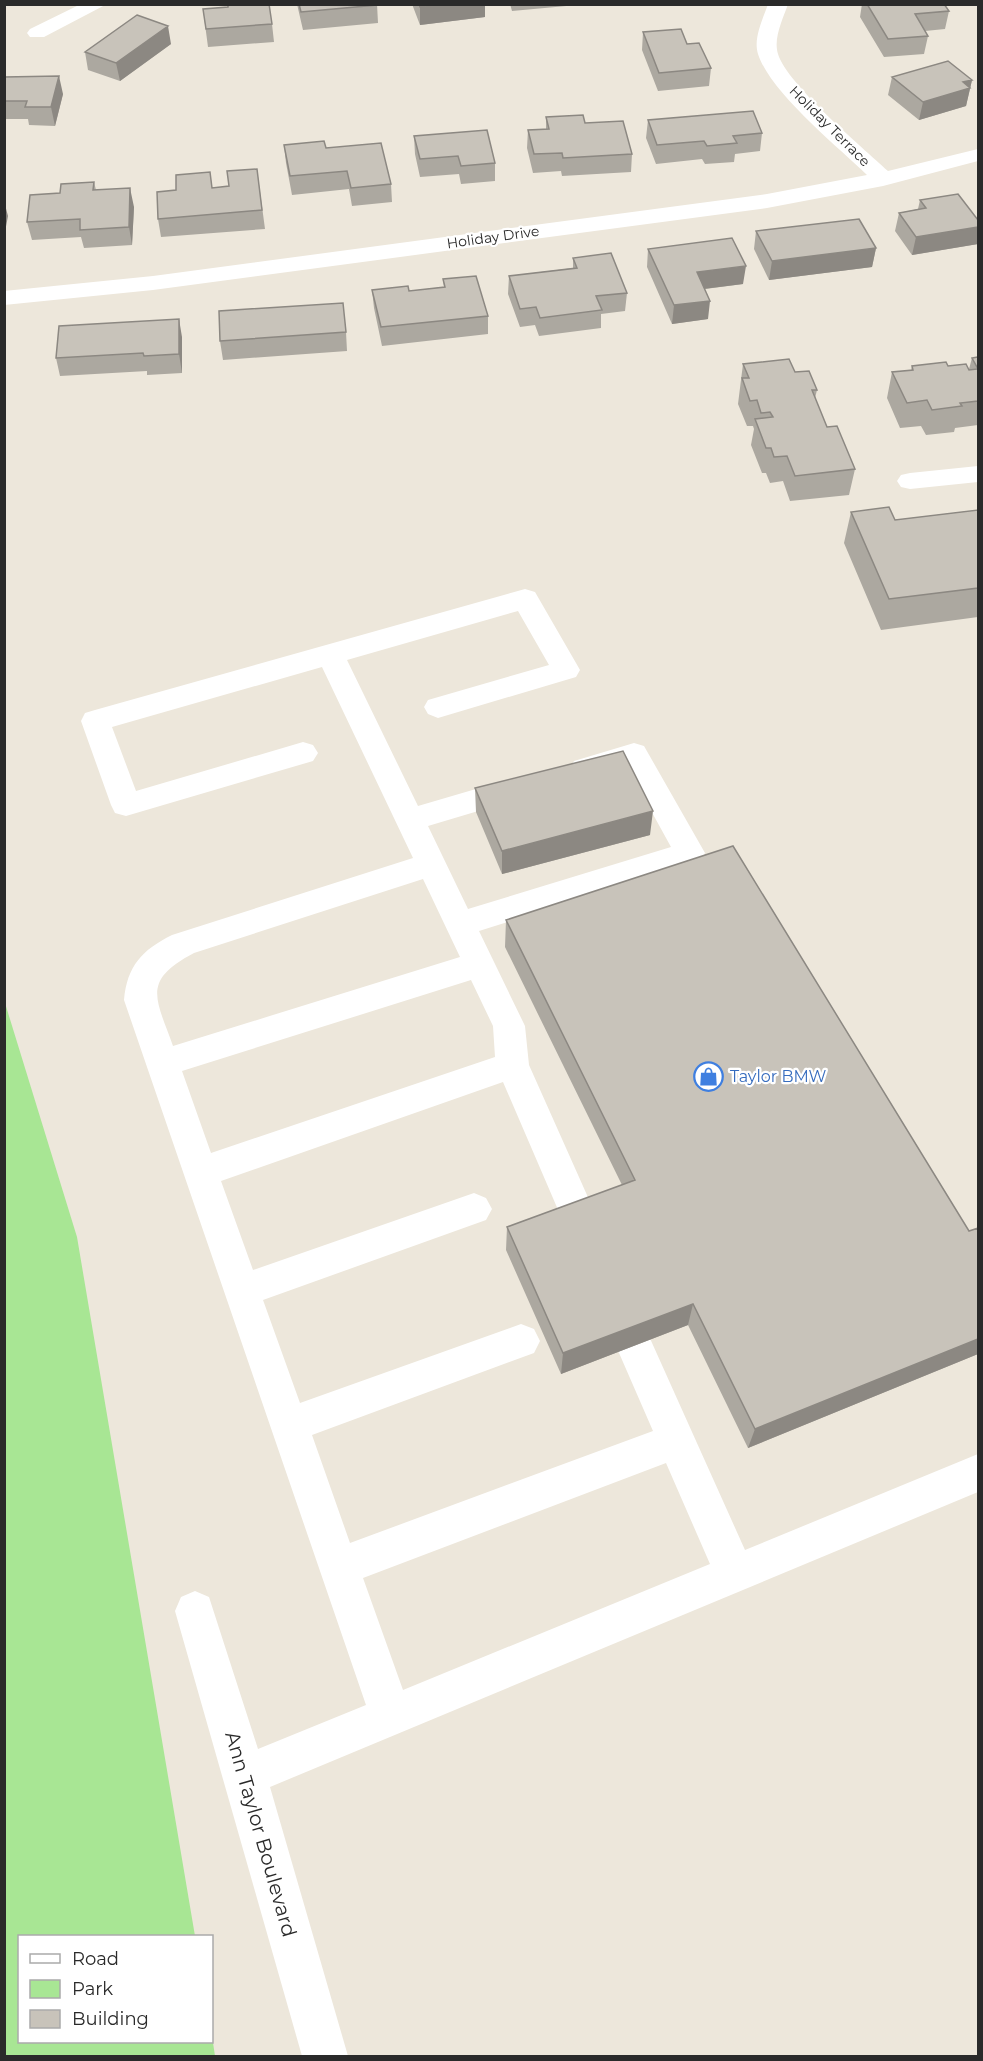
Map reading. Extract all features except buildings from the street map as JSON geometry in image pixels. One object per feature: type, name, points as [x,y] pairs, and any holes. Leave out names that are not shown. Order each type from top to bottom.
[{"type":"street","points":[[37,33],[98,4]]},
{"type":"street","name":"Holiday Terrace","points":[[778,4],[768,36],[768,55],[805,103],[883,179]]},
{"type":"street","name":"Holiday Drive","points":[[4,297],[153,283],[767,201],[883,179],[978,155]]},
{"type":"street","points":[[910,481],[978,474]]},
{"type":"street","points":[[303,753],[126,805],[95,721],[525,599],[566,670],[438,707]]},
{"type":"street","points":[[330,655],[509,1026],[512,1065],[581,1222]]},
{"type":"street","points":[[409,820],[634,754],[690,853],[460,924]]},
{"type":"street","points":[[391,1716],[140,1000],[142,978],[156,958],[183,944],[431,864]]},
{"type":"street","points":[[163,1063],[479,964]]},
{"type":"street","points":[[201,1172],[512,1065]]},
{"type":"street","points":[[242,1291],[474,1209]]},
{"type":"street","points":[[289,1425],[521,1341]]},
{"type":"street","points":[[635,1346],[735,1574]]},
{"type":"street","points":[[339,1567],[676,1441]]},
{"type":"street","points":[[245,1776],[978,1473]]},
{"type":"street","name":"Ann Taylor Boulevard","points":[[195,1611],[325,2056]]},
{"type":"green space","points":[[5,1003],[77,1237],[195,1935],[18,1935],[18,2043],[213,2043],[215,2056],[5,2056]]},
{"type":"place","name":"Taylor BMW","points":[[709,1076]]}]
